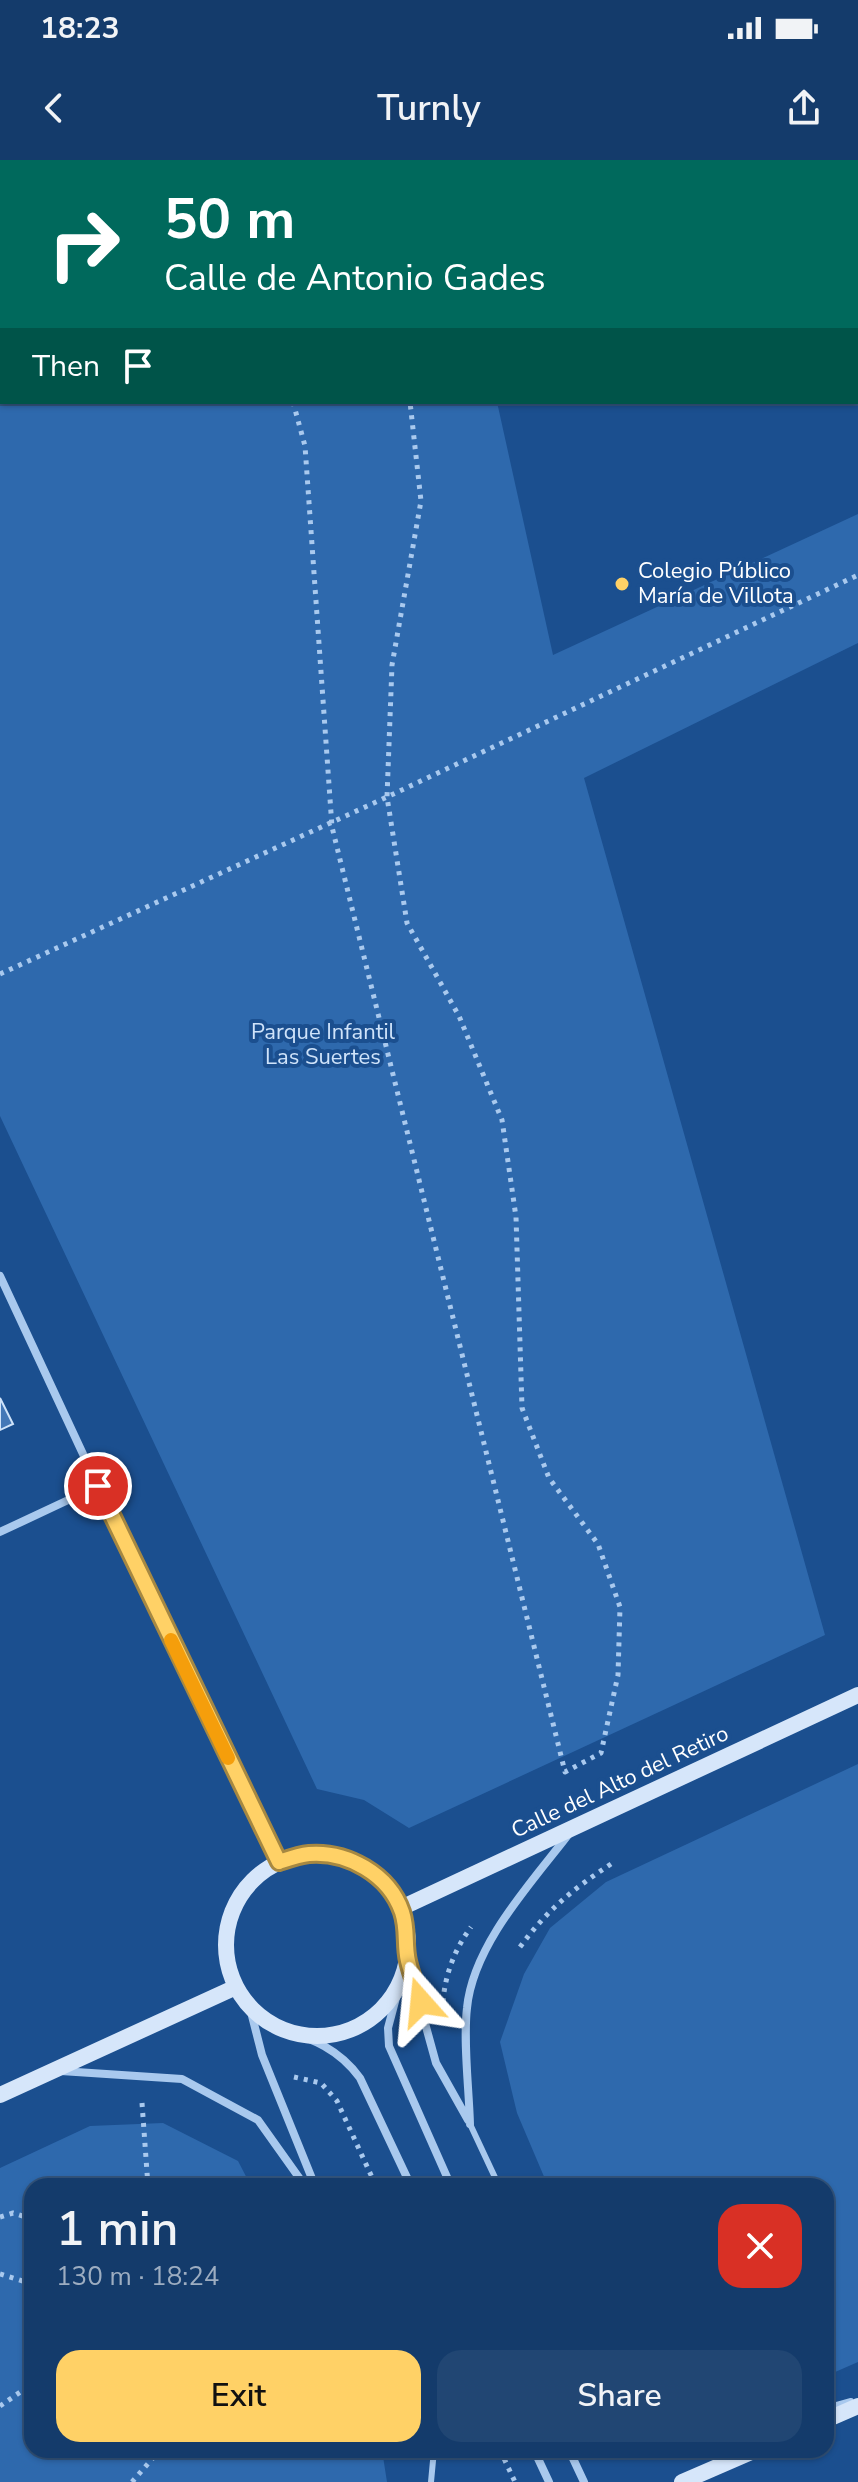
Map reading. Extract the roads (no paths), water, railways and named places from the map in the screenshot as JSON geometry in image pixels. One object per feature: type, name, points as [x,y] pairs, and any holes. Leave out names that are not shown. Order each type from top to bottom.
[{"type":"main road","name":"Calle del Alto del Retiro","points":[[401,1908],[858,1695]]},
{"type":"main road","points":[[306,1854],[335,1855],[363,1865],[385,1883],[401,1908],[408,1932],[407,1958],[401,1979],[386,2004],[364,2023],[337,2034],[308,2036],[279,2028],[250,2008],[236,1987],[227,1960],[227,1930],[236,1902],[254,1879],[279,1862],[306,1854]]},
{"type":"main road","points":[[0,2095],[236,1987]]},
{"type":"main road","points":[[834,2416],[858,2406]]},
{"type":"main road","points":[[682,2482],[738,2458]]},
{"type":"street","points":[[0,1276],[279,1862]]},
{"type":"street","points":[[0,1532],[98,1486]]},
{"type":"street","points":[[470,2124],[467,2007],[476,1972],[496,1932],[572,1830]]},
{"type":"street","points":[[407,1958],[436,2063],[470,2124]]},
{"type":"street","points":[[401,1979],[388,2028],[389,2046],[447,2178]]},
{"type":"street","points":[[250,2008],[262,2055],[312,2178]]},
{"type":"street","points":[[279,2028],[330,2048],[352,2067],[407,2178]]},
{"type":"street","points":[[52,2071],[182,2079],[258,2120],[299,2178]]},
{"type":"street","points":[[538,2458],[549,2482]]},
{"type":"street","points":[[573,2458],[584,2482]]},
{"type":"lane","points":[[470,2124],[495,2178]]},
{"type":"lane","points":[[834,2406],[858,2399]]},
{"type":"lane","points":[[431,2482],[433,2458]]},
{"type":"place","name":"Colegio Público María de Villota","points":[[622,584]]},
{"type":"park label","name":"Parque Infantil Las Suertes","points":[[323,1044]]}]
